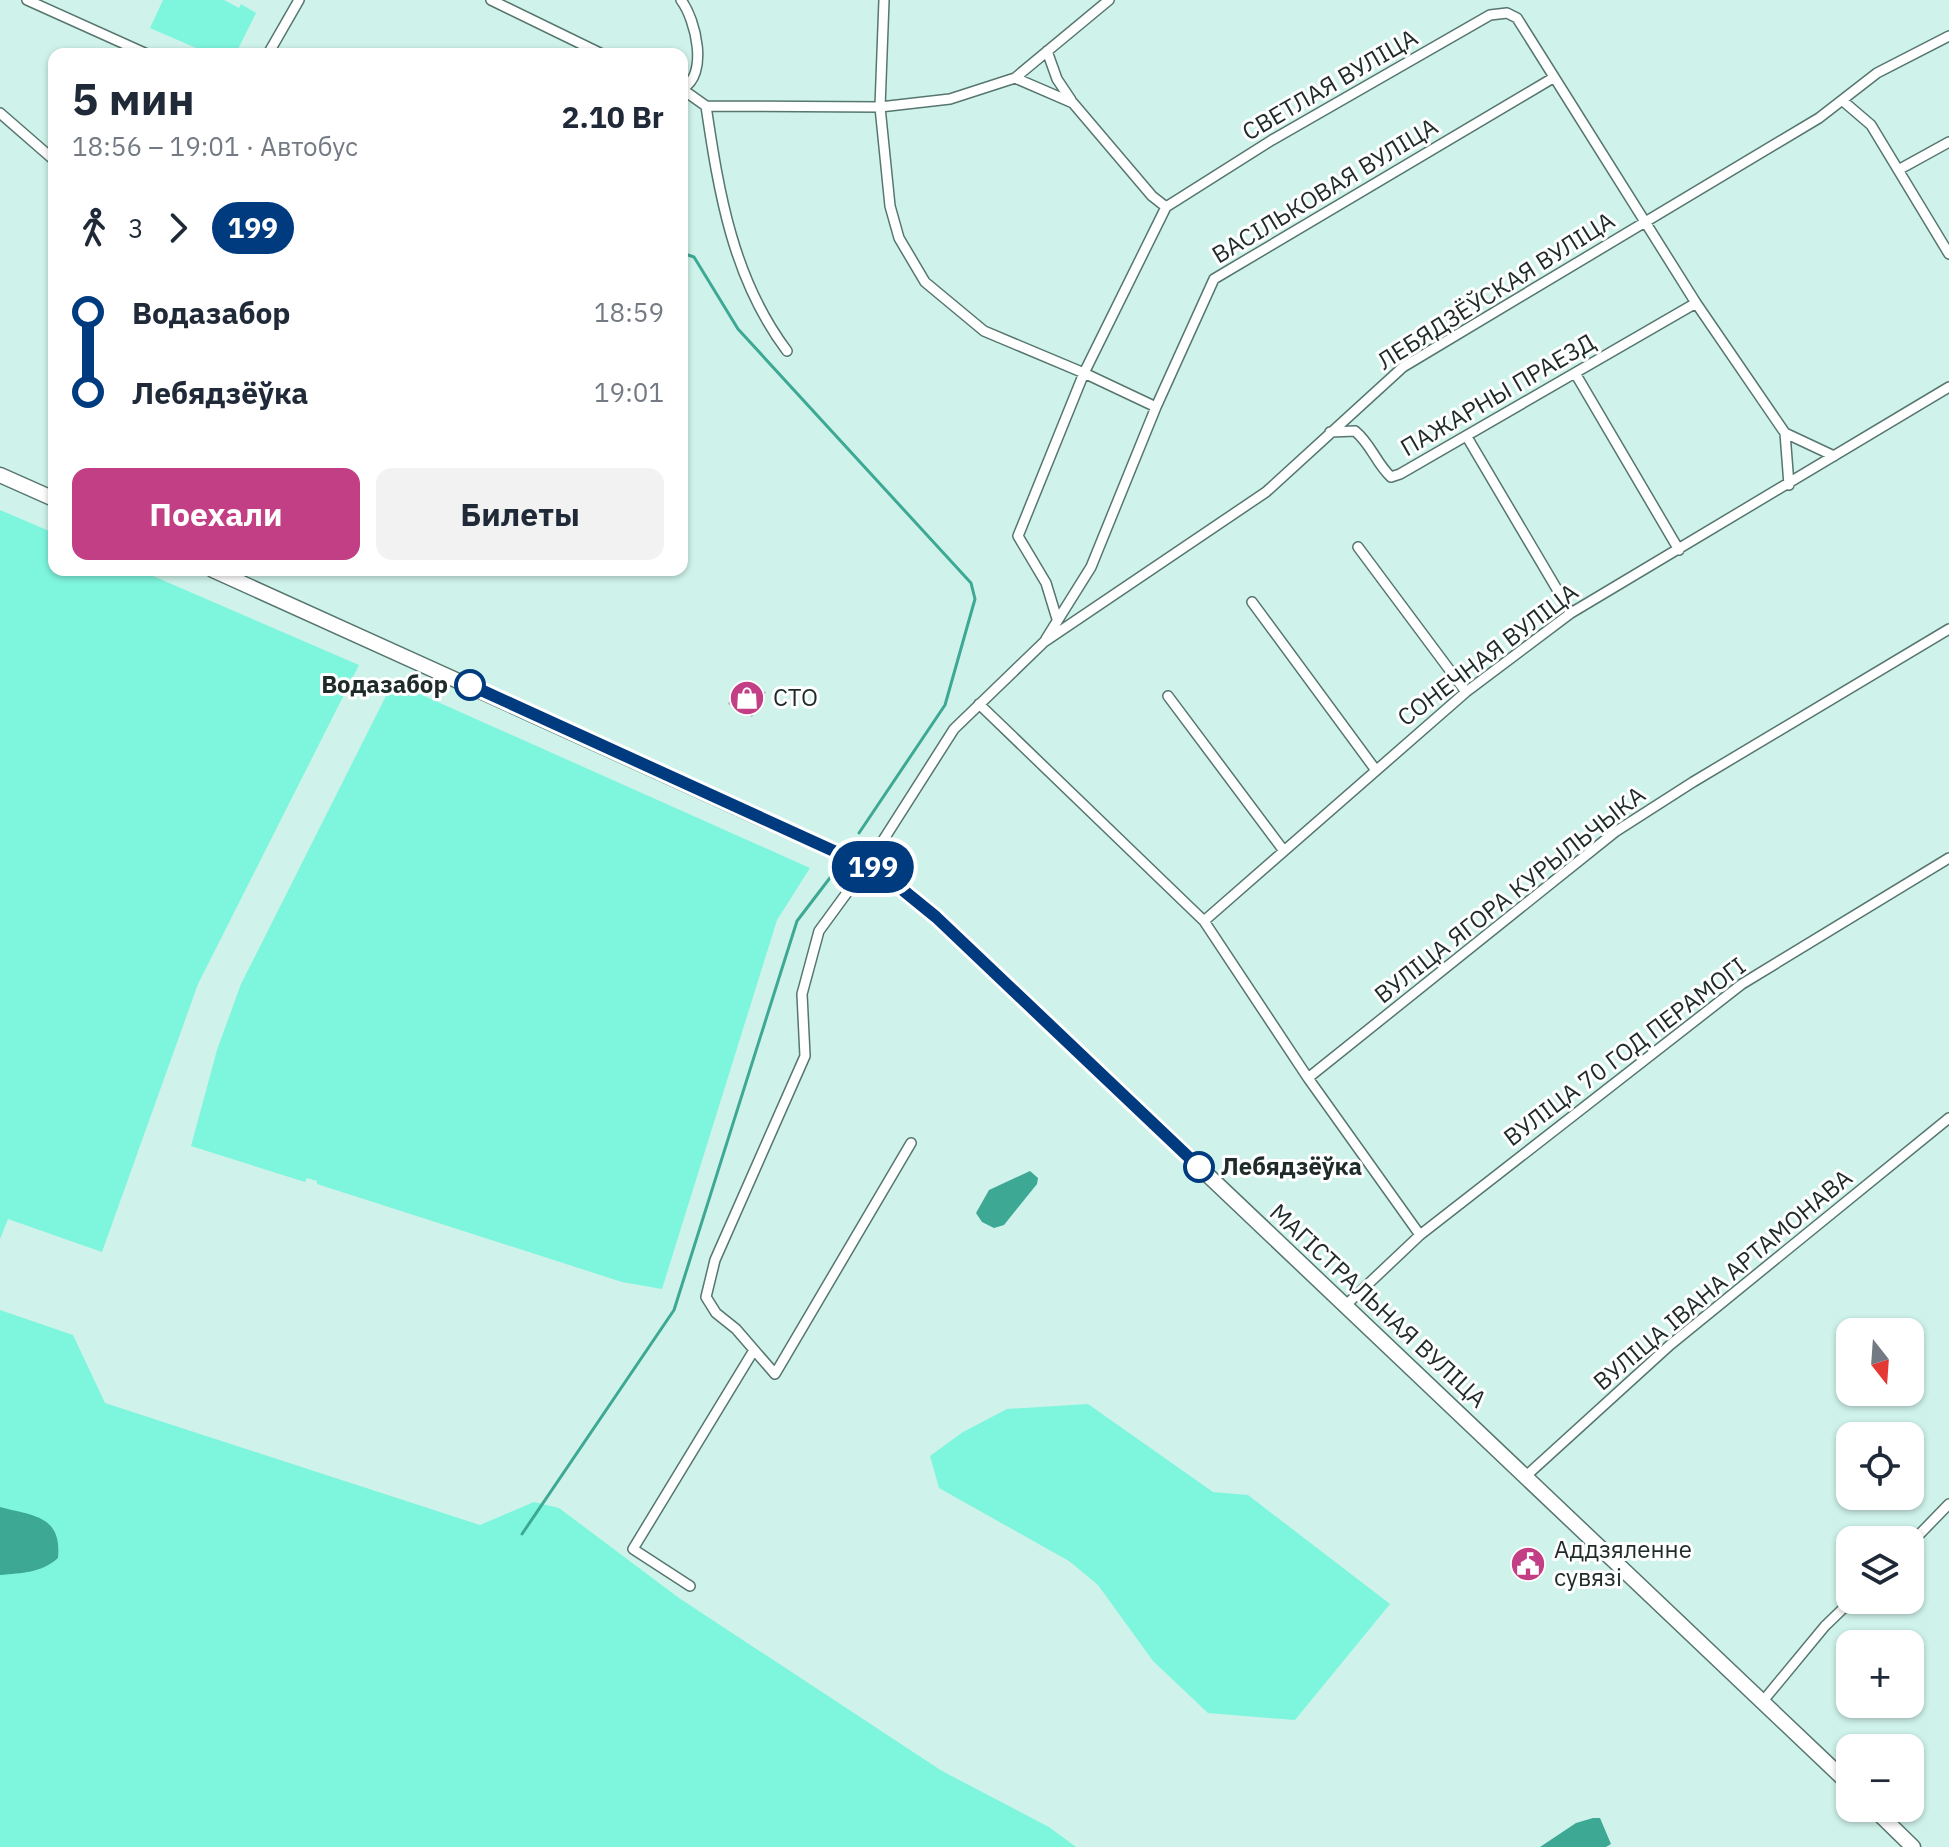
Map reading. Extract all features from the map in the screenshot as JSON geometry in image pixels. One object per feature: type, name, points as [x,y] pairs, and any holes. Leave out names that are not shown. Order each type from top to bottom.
[{"type":"main road","points":[[0,475],[48,496]]},
{"type":"main road","name":"МАГІСТРАЛЬНАЯ ВУЛІЦА","points":[[226,576],[868,864],[936,917],[1836,1771]]},
{"type":"main road","points":[[1887,1822],[1913,1847]]},
{"type":"street","points":[[27,0],[134,48]]},
{"type":"street","points":[[271,48],[299,0]]},
{"type":"street","points":[[491,0],[590,48]]},
{"type":"street","points":[[681,0],[691,19],[697,60],[695,76],[688,83]]},
{"type":"street","points":[[884,0],[880,107],[890,206],[899,238],[925,282],[984,331],[1156,407]]},
{"type":"street","points":[[688,93],[706,106],[880,107],[950,99],[1015,78],[1109,0]]},
{"type":"street","name":"СВЕТЛАЯ ВУЛІЦА","points":[[1166,207],[1272,140],[1490,15],[1507,13],[1517,18],[1696,303],[1785,433]]},
{"type":"street","name":"ЛЕБЯДЗЁЎСКАЯ ВУЛІЦА","points":[[754,1350],[736,1329],[716,1313],[706,1297],[715,1260],[805,1056],[802,994],[819,931],[868,864],[954,729],[1044,642],[1266,492],[1403,367],[1843,101],[1877,73],[1949,36]]},
{"type":"street","points":[[1047,51],[1057,79],[1073,103],[1152,196],[1166,207],[1084,373],[1018,536],[1046,583],[1057,619]]},
{"type":"street","points":[[1015,78],[1073,103]]},
{"type":"street","name":"ВАСІЛЬКОВАЯ ВУЛІЦА","points":[[1044,642],[1091,567],[1156,407],[1214,279],[1553,78]]},
{"type":"street","points":[[1843,101],[1871,125],[1949,254]]},
{"type":"street","points":[[706,106],[723,210],[747,285],[765,321],[787,351]]},
{"type":"street","points":[[0,113],[48,155]]},
{"type":"street","points":[[1900,169],[1949,142]]},
{"type":"street","name":"ПАЖАРНЫ ПРАЕЗД","points":[[1330,432],[1355,431],[1366,440],[1391,477],[1467,437],[1696,303]]},
{"type":"street","points":[[1575,373],[1679,550]]},
{"type":"street","name":"СОНЕЧНАЯ ВУЛІЦА","points":[[1204,921],[1466,692],[1571,613],[1949,387]]},
{"type":"street","points":[[1789,485],[1785,433],[1834,456]]},
{"type":"street","points":[[1467,437],[1571,613]]},
{"type":"street","points":[[1358,547],[1466,692]]},
{"type":"street","points":[[1076,595],[1090,611]]},
{"type":"street","points":[[1252,602],[1375,769]]},
{"type":"street","name":"ВУЛІЦА ЯГОРА КУРЫЛЬЧЫКА","points":[[1308,1078],[1615,832],[1949,629]]},
{"type":"street","points":[[1168,696],[1284,851]]},
{"type":"street","points":[[979,704],[1204,921],[1308,1078],[1420,1235]]},
{"type":"street","name":"ВУЛІЦА 70 ГОД ПЕРАМОГІ","points":[[1346,1305],[1420,1235],[1742,984],[1949,858]]},
{"type":"street","name":"ВУЛІЦА ІВАНА АРТАМОНАВА","points":[[1526,1476],[1670,1345],[1949,1118]]},
{"type":"street","points":[[690,1586],[633,1549],[754,1350],[775,1374],[911,1143]]},
{"type":"street","points":[[1924,1530],[1949,1504]]},
{"type":"street","points":[[1763,1701],[1837,1614]]},
{"type":"shaded area","points":[[163,0],[224,0],[239,8],[241,4],[256,13],[238,48],[196,48],[150,28]]},
{"type":"shaded area","points":[[0,510],[48,530],[48,576],[153,576],[359,665],[198,984],[102,1252],[8,1219],[0,1239]]},
{"type":"shaded area","points":[[393,682],[810,868],[777,920],[662,1289],[622,1282],[317,1184],[317,1181],[307,1178],[305,1182],[191,1146],[217,1050],[241,984]]},
{"type":"shaded area","points":[[1030,1171],[1038,1178],[1037,1184],[1004,1225],[994,1228],[982,1222],[976,1213],[989,1190]]},
{"type":"shaded area","points":[[0,1310],[73,1335],[105,1403],[480,1525],[534,1502],[559,1508],[679,1598],[942,1771],[1049,1827],[1076,1847],[0,1847]]},
{"type":"shaded area","points":[[1088,1404],[1213,1492],[1248,1495],[1390,1604],[1295,1720],[1208,1713],[1153,1661],[1098,1585],[1069,1561],[939,1488],[930,1456],[963,1432],[1007,1409]]},
{"type":"shaded area","points":[[0,1507],[34,1516],[50,1525],[58,1544],[58,1558],[38,1569],[0,1575]]},
{"type":"shaded area","points":[[1600,1818],[1611,1844],[1606,1847],[1540,1847],[1576,1823]]},
{"type":"building","name":"СТО","points":[[739,683],[766,692],[752,717],[728,704]]},
{"type":"waterway","points":[[688,255],[694,257],[738,329],[971,583],[975,599],[945,705],[859,833]]},
{"type":"waterway","points":[[522,1534],[674,1310],[797,921],[839,866]]},
{"type":"bus line","name":"199","points":[[470,685],[882,873],[936,917],[1199,1167]]},
{"type":"place","name":"Водазабор","points":[[470,685]]},
{"type":"place","name":"СТО","points":[[747,698]]},
{"type":"place","name":"Лебядзёўка","points":[[1199,1167]]},
{"type":"place","name":"Аддзяленне сувязі","points":[[1528,1564]]}]
